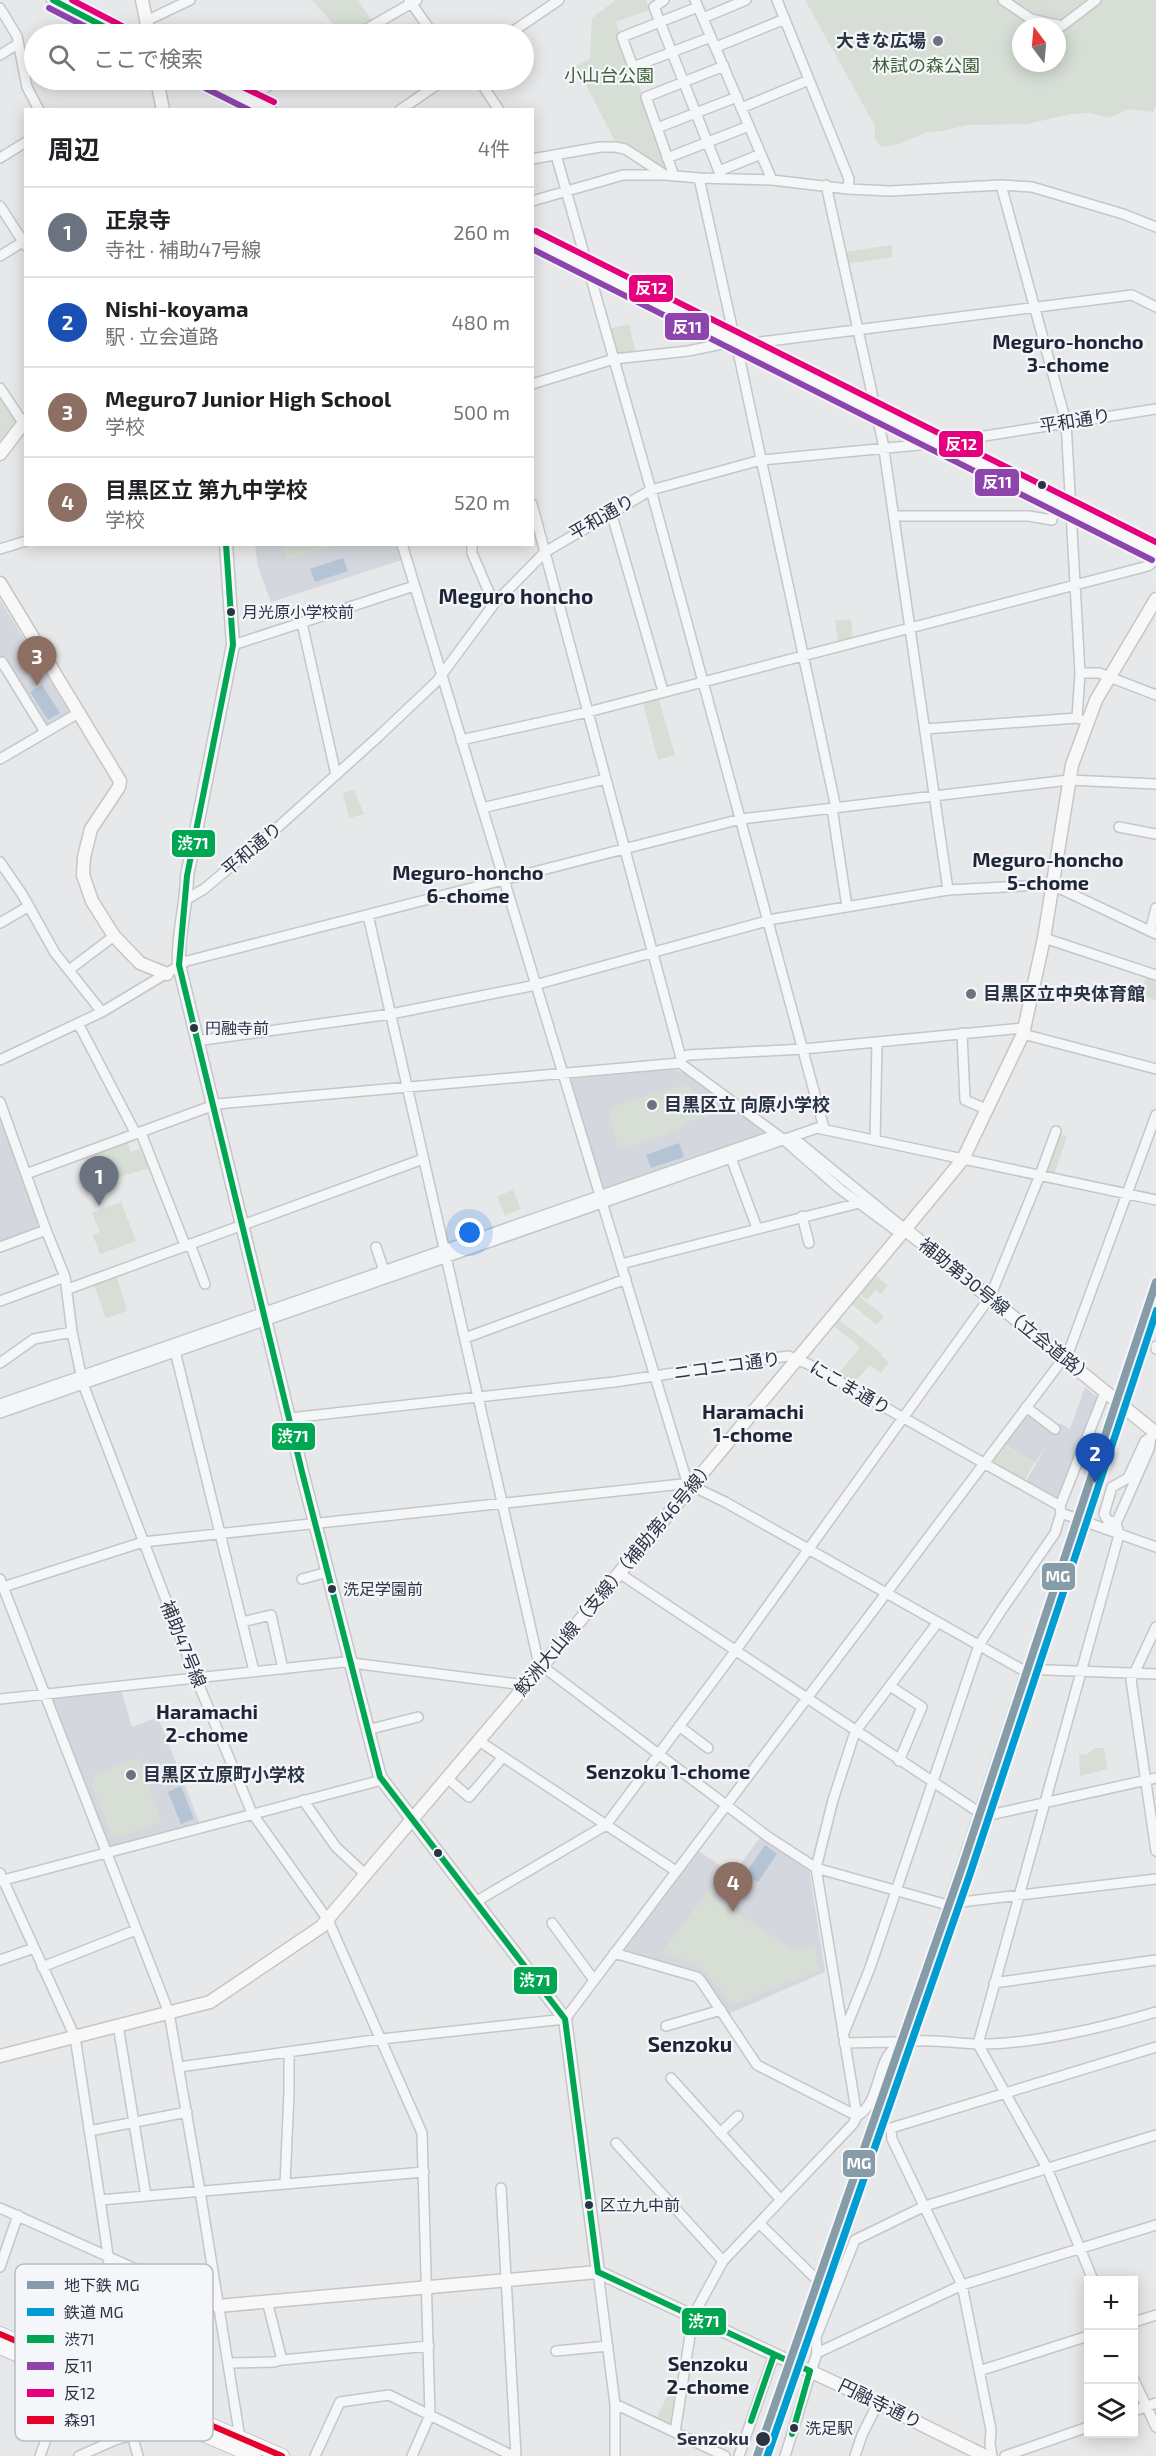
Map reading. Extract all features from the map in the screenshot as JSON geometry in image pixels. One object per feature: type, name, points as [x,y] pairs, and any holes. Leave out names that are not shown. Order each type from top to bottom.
[{"type":"main road","points":[[0,2334],[15,2342]]},
{"type":"main road","points":[[0,2347],[15,2352]]},
{"type":"main road","points":[[213,2428],[282,2456]]},
{"type":"main road","points":[[213,2440],[252,2456]]},
{"type":"street","points":[[53,0],[99,24]]},
{"type":"street","points":[[142,0],[147,24]]},
{"type":"street","points":[[146,21],[190,0]]},
{"type":"street","points":[[524,24],[559,0]]},
{"type":"street","points":[[664,0],[654,7],[698,112],[721,175]]},
{"type":"street","points":[[703,18],[746,0]]},
{"type":"street","points":[[777,0],[849,179],[848,189]]},
{"type":"street","points":[[1003,0],[1031,19],[1062,26],[1096,0]]},
{"type":"street","points":[[374,24],[412,1],[427,24]]},
{"type":"street","points":[[711,37],[633,67],[622,37],[660,22],[697,3],[772,180]]},
{"type":"street","points":[[0,8],[14,29],[24,73]]},
{"type":"street","points":[[716,47],[785,19]]},
{"type":"street","points":[[0,55],[18,44]]},
{"type":"street","points":[[669,175],[668,158],[646,97],[724,66]]},
{"type":"street","points":[[741,108],[809,80]]},
{"type":"street","points":[[29,90],[38,108]]},
{"type":"street","points":[[159,90],[163,108]]},
{"type":"street","points":[[230,90],[266,108]]},
{"type":"street","points":[[251,100],[261,90]]},
{"type":"street","points":[[403,108],[429,90]]},
{"type":"street","points":[[486,90],[498,108]]},
{"type":"street","points":[[657,128],[737,97]]},
{"type":"street","points":[[668,158],[749,126]]},
{"type":"street","points":[[0,158],[24,143]]},
{"type":"street","points":[[534,159],[600,147],[615,147],[625,149],[669,175]]},
{"type":"street","points":[[721,175],[761,154]]},
{"type":"street","points":[[556,155],[651,490],[824,1128]]},
{"type":"street","points":[[534,200],[623,175],[669,175],[699,178],[721,175],[848,189],[890,191],[1001,185],[1032,187],[1124,214],[1156,227]]},
{"type":"street","points":[[534,383],[614,359],[688,351],[722,344],[732,327],[699,178]]},
{"type":"street","points":[[826,185],[884,449],[948,890]]},
{"type":"street","points":[[925,729],[1082,720],[1066,422],[1001,185]]},
{"type":"street","points":[[0,206],[24,241]]},
{"type":"street","points":[[534,240],[1156,552]]},
{"type":"street","points":[[0,256],[24,243]]},
{"type":"street","points":[[757,351],[761,342],[1132,295],[1156,307]]},
{"type":"street","points":[[743,344],[739,356],[834,808],[848,906]]},
{"type":"street","points":[[0,388],[24,423]]},
{"type":"street","name":"平和通り","points":[[187,899],[211,884],[336,775],[441,677],[494,604],[545,552],[651,490],[761,460],[940,443],[1156,409]]},
{"type":"street","points":[[0,454],[24,425]]},
{"type":"street","points":[[894,516],[1029,516],[1052,520],[1056,502]]},
{"type":"street","points":[[534,511],[680,1060],[783,1139],[859,1203],[894,1229],[906,1230]]},
{"type":"street","points":[[611,512],[663,691]]},
{"type":"street","points":[[0,549],[24,542]]},
{"type":"street","points":[[226,546],[233,645],[187,876],[187,899],[179,940],[179,965],[367,1730],[382,1780],[477,1901],[565,2019],[615,2404],[615,2456]]},
{"type":"street","points":[[403,546],[441,677],[690,1486]]},
{"type":"street","points":[[472,546],[472,553],[494,604]]},
{"type":"street","points":[[461,740],[588,712],[803,654],[1074,586],[1148,566],[1156,559]]},
{"type":"street","points":[[0,583],[120,781],[119,787],[91,829],[84,857],[83,875],[92,901],[114,936],[140,963],[167,974]]},
{"type":"street","points":[[233,645],[414,586]]},
{"type":"street","name":"鮫洲大山線（支線）（補助第46号線）","points":[[0,2056],[210,2002],[321,1927],[906,1230],[963,1158],[1024,1031],[1044,938],[1069,780],[1082,720],[1156,599]]},
{"type":"street","points":[[302,622],[336,775]]},
{"type":"street","points":[[0,664],[2,662],[45,732]]},
{"type":"street","points":[[1080,673],[1099,673],[1156,695]]},
{"type":"street","points":[[0,759],[80,712]]},
{"type":"street","points":[[482,808],[606,779]]},
{"type":"street","points":[[0,1060],[102,1012],[167,974],[186,960],[741,819],[1069,780],[1156,784]]},
{"type":"street","points":[[1119,827],[1156,834]]},
{"type":"street","points":[[0,862],[29,906],[55,953],[102,1012]]},
{"type":"street","points":[[196,1041],[391,1014],[536,985],[768,920],[948,890],[1041,885],[1061,889],[1153,932],[1156,908]]},
{"type":"street","points":[[0,923],[29,906]]},
{"type":"street","points":[[368,915],[538,1660],[542,1666],[768,1836],[816,1868],[944,1904],[1018,1893],[1156,1879]]},
{"type":"street","points":[[69,970],[114,936]]},
{"type":"street","points":[[1044,938],[1156,975]]},
{"type":"street","points":[[78,1023],[138,1134],[205,1284]]},
{"type":"street","points":[[26,1174],[212,1105],[563,1073],[680,1060],[688,1055],[803,1049],[962,1033],[1024,1031],[1084,1051],[1156,1070]]},
{"type":"street","points":[[962,1033],[965,1100],[988,1110]]},
{"type":"street","points":[[875,1140],[877,1043]]},
{"type":"street","points":[[1073,1047],[1084,1051]]},
{"type":"street","name":"補助47号線","points":[[0,1102],[65,1277],[72,1332],[82,1380],[196,1678],[252,1813],[328,1920],[422,2133],[430,2415]]},
{"type":"street","points":[[179,2067],[381,2039],[565,2019],[1072,1346],[1156,1114]]},
{"type":"street","points":[[0,1413],[82,1380],[445,1253],[783,1139],[824,1128],[1156,1200]]},
{"type":"street","points":[[477,1901],[606,1825],[736,1650],[990,1297],[1056,1131]]},
{"type":"street","points":[[602,1199],[769,1137],[796,1140],[906,1230]]},
{"type":"street","points":[[731,1158],[757,1228]]},
{"type":"street","points":[[68,1289],[423,1159]]},
{"type":"street","points":[[621,1264],[859,1203]]},
{"type":"street","points":[[802,1216],[809,1243]]},
{"type":"street","points":[[0,1247],[46,1230]]},
{"type":"street","name":"補助第30号線（立会道路）","points":[[906,1230],[1154,1434]]},
{"type":"street","points":[[376,1247],[384,1271]]},
{"type":"street","points":[[264,1316],[384,1271],[445,1253]]},
{"type":"street","points":[[0,1301],[65,1277]]},
{"type":"street","points":[[465,1338],[626,1279]]},
{"type":"street","points":[[0,1363],[34,1339],[72,1332]]},
{"type":"street","points":[[174,1347],[254,1671]]},
{"type":"street","name":"ニコニコ通り","points":[[290,1418],[655,1376],[788,1356],[798,1359]]},
{"type":"street","name":"にこま通り","points":[[798,1359],[984,1463],[1061,1510],[1156,1547]]},
{"type":"street","points":[[0,1404],[82,1380]]},
{"type":"street","points":[[843,2040],[870,1968],[980,1645],[1055,1533],[1061,1510],[1105,1392]]},
{"type":"street","points":[[1026,1407],[1055,1429]]},
{"type":"street","points":[[1116,1522],[1108,1521],[1104,1514],[1112,1487],[1128,1478],[1145,1441],[1154,1434]]},
{"type":"street","points":[[1091,2276],[1047,2168],[978,2044],[1119,1534],[1116,1522],[1154,1434]]},
{"type":"street","points":[[211,2264],[187,2112],[168,2013],[1,1585],[143,1542],[690,1486],[808,1548],[1021,1669],[1156,1674]]},
{"type":"street","points":[[302,1579],[328,1572]]},
{"type":"street","points":[[619,1573],[974,1809],[990,1815],[1156,1778]]},
{"type":"street","points":[[242,1622],[271,1615],[283,1669]]},
{"type":"street","points":[[675,2432],[693,2316],[723,2261],[853,2124],[857,2116],[816,1868],[833,1800],[855,1732],[938,1622]]},
{"type":"street","points":[[1156,1627],[1131,1680],[1156,1851]]},
{"type":"street","points":[[0,1699],[351,1662],[525,1685]]},
{"type":"street","points":[[890,1686],[922,1707],[899,1761]]},
{"type":"street","points":[[367,1730],[418,1717]]},
{"type":"street","points":[[680,1726],[708,1748]]},
{"type":"street","points":[[479,1741],[676,1870]]},
{"type":"street","points":[[447,1778],[469,1797],[503,1757]]},
{"type":"street","points":[[108,2264],[75,2037],[1,1878],[382,1780]]},
{"type":"street","points":[[303,1800],[336,1847],[366,1875]]},
{"type":"street","points":[[552,1923],[594,1980]]},
{"type":"street","points":[[42,1967],[136,1930]]},
{"type":"street","points":[[0,1960],[34,1948]]},
{"type":"street","points":[[614,1953],[697,1977],[757,2065],[857,2116]]},
{"type":"street","points":[[994,1983],[1156,1960]]},
{"type":"street","points":[[666,2026],[721,2010]]},
{"type":"street","points":[[857,2116],[867,2110],[889,2056],[895,2047],[906,2042],[978,2044],[1036,2038],[1156,2012]]},
{"type":"street","points":[[118,2025],[146,2196]]},
{"type":"street","points":[[843,2040],[894,2042]]},
{"type":"street","points":[[992,2456],[990,2444],[992,2430],[962,2285],[892,2139],[891,2128],[1156,2047]]},
{"type":"street","points":[[285,2184],[289,2053]]},
{"type":"street","points":[[671,2078],[781,2200]]},
{"type":"street","points":[[89,2132],[187,2112]]},
{"type":"street","points":[[720,2133],[738,2116]]},
{"type":"street","points":[[785,2456],[817,2353],[816,2337],[855,2240],[925,2206],[1156,2135]]},
{"type":"street","points":[[616,2142],[723,2261]]},
{"type":"street","points":[[100,2200],[424,2172]]},
{"type":"street","points":[[315,2456],[340,2402],[389,2395],[515,2456],[501,2188]]},
{"type":"street","points":[[0,2208],[126,2264]]},
{"type":"street","points":[[0,2267],[18,2216]]},
{"type":"street","points":[[759,2223],[815,2278]]},
{"type":"street","points":[[817,2353],[962,2285],[1156,2225]]},
{"type":"street","points":[[213,2304],[218,2306],[598,2272]]},
{"type":"street","name":"円融寺通り","points":[[598,2272],[878,2403],[985,2456]]},
{"type":"street","points":[[213,2274],[240,2438]]},
{"type":"street","points":[[267,2301],[282,2360]]},
{"type":"street","points":[[1138,2321],[1156,2315]]},
{"type":"street","points":[[979,2371],[1084,2338]]},
{"type":"street","points":[[228,2363],[274,2362],[429,2346]]},
{"type":"street","points":[[556,2351],[608,2346]]},
{"type":"street","points":[[739,2456],[774,2355]]},
{"type":"street","points":[[1136,2384],[1156,2427]]},
{"type":"street","points":[[855,2456],[862,2435],[878,2403]]},
{"type":"street","points":[[1138,2410],[1156,2403]]},
{"type":"street","points":[[615,2404],[724,2456]]},
{"type":"street","points":[[412,2456],[430,2415]]},
{"type":"street","points":[[1005,2456],[1084,2429]]},
{"type":"street","points":[[40,2456],[45,2441]]},
{"type":"street","points":[[79,2456],[117,2441]]},
{"type":"street","points":[[134,2441],[138,2456]]},
{"type":"shaded area","points":[[255,546],[397,546],[402,560],[271,602],[258,567]]},
{"type":"shaded area","points":[[0,600],[70,713],[47,725],[3,657],[0,659]]},
{"type":"shaded area","name":"目黒区立 向原小学校","points":[[671,1068],[684,1073],[765,1131],[764,1135],[605,1189],[602,1187],[568,1079]]},
{"type":"shaded area","points":[[0,1114],[38,1222],[37,1228],[0,1241]]},
{"type":"shaded area","points":[[1085,1387],[1098,1398],[1079,1453],[1067,1475],[1058,1502],[1025,1483],[1048,1444],[1035,1463],[1003,1444],[1027,1411],[1052,1430],[1053,1435],[1060,1423],[1070,1429]]},
{"type":"shaded area","name":"目黒区立原町小学校","points":[[121,1690],[132,1727],[158,1717],[200,1824],[110,1847],[52,1697]]},
{"type":"shaded area","points":[[762,1835],[809,1868],[825,1972],[728,2014],[699,1973],[622,1952],[621,1949],[697,1850],[733,1874]]},
{"type":"green space","points":[[312,0],[358,0],[372,21],[366,24],[333,24]]},
{"type":"green space","name":"小山台公園","points":[[616,0],[646,0],[649,10],[616,22],[671,175],[615,147],[614,139],[576,66],[590,59],[592,18]]},
{"type":"green space","name":"林試の森公園","points":[[805,0],[1156,0],[1156,105],[1153,112],[1128,109],[1110,118],[1090,113],[1071,114],[1027,124],[967,125],[927,132],[900,144],[881,147],[875,138],[875,126]]},
{"type":"green space","points":[[891,245],[893,257],[845,264],[844,252]]},
{"type":"green space","points":[[629,324],[636,354],[617,356],[609,329]]},
{"type":"green space","points":[[0,391],[21,423],[0,448]]},
{"type":"green space","points":[[284,546],[332,546],[287,560]]},
{"type":"green space","points":[[851,619],[853,639],[838,642],[835,621]]},
{"type":"green space","points":[[658,696],[675,755],[658,760],[642,700]]},
{"type":"green space","points":[[354,790],[364,814],[349,818],[343,793]]},
{"type":"green space","points":[[1147,975],[1156,978],[1156,1000],[1140,995]]},
{"type":"green space","points":[[686,1084],[720,1112],[685,1123],[685,1126],[669,1132],[670,1134],[626,1148],[618,1147],[608,1112],[613,1106]]},
{"type":"green space","points":[[1056,1133],[1067,1137],[1054,1175],[1043,1172]]},
{"type":"green space","points":[[127,1141],[131,1152],[140,1149],[149,1168],[103,1182],[92,1153]]},
{"type":"green space","points":[[513,1190],[521,1209],[505,1215],[497,1196]]},
{"type":"green space","points":[[121,1202],[136,1241],[100,1254],[93,1235],[100,1232],[92,1213]]},
{"type":"green space","points":[[116,1274],[127,1311],[106,1318],[93,1282]]},
{"type":"green space","points":[[874,1274],[888,1285],[881,1294],[876,1290],[867,1300],[859,1293]]},
{"type":"green space","points":[[858,1295],[884,1316],[877,1325],[851,1304]]},
{"type":"green space","points":[[838,1319],[889,1362],[881,1373],[870,1365],[851,1386],[836,1377],[860,1347],[833,1325]]},
{"type":"green space","points":[[1002,1444],[1034,1463],[1024,1481],[990,1461]]},
{"type":"green space","points":[[1019,1674],[1036,1674],[913,2039],[897,2039]]},
{"type":"green space","points":[[1095,1748],[1104,1748],[1107,1769],[1080,1776],[1079,1754],[1086,1755]]},
{"type":"green space","points":[[138,1758],[162,1821],[119,1837],[111,1834],[92,1785],[96,1783],[93,1775]]},
{"type":"green space","points":[[707,1892],[795,1951],[815,1945],[818,1971],[736,2004],[730,2003],[706,1972],[695,1964],[662,1952]]},
{"type":"green space","points":[[670,2390],[678,2393],[673,2425],[669,2426],[656,2419]]},
{"type":"water","points":[[343,558],[348,571],[315,582],[310,569]]},
{"type":"water","points":[[42,685],[60,713],[48,720],[30,692]]},
{"type":"water","points":[[679,1143],[684,1157],[651,1168],[646,1155]]},
{"type":"water","points":[[181,1786],[194,1819],[181,1824],[168,1792]]},
{"type":"water","points":[[765,1845],[777,1854],[758,1882],[745,1874]]},
{"type":"metro line","name":"MG","points":[[757,2456],[961,1870],[1156,1282]]},
{"type":"rail line","name":"MG","points":[[767,2456],[970,1873],[1156,1311]]},
{"type":"transit line","name":"渋71","points":[[53,0],[99,24]]},
{"type":"transit line","name":"反12","points":[[72,0],[118,24]]},
{"type":"transit line","name":"反11","points":[[49,8],[80,24]]},
{"type":"transit line","name":"反11","points":[[209,90],[245,108]]},
{"type":"transit line","name":"反12","points":[[249,90],[274,102]]},
{"type":"transit line","name":"反12","points":[[536,231],[1156,542]]},
{"type":"transit line","name":"反11","points":[[534,250],[1152,560]]},
{"type":"transit line","name":"渋71","points":[[226,546],[233,645],[187,876],[179,965],[302,1472],[380,1777],[565,2019],[598,2272]]},
{"type":"transit line","name":"渋71","points":[[598,2272],[810,2371]]},
{"type":"transit line","name":"森91","points":[[0,2334],[15,2340]]},
{"type":"transit line","name":"渋71","points":[[751,2421],[774,2355]]},
{"type":"transit line","name":"渋71","points":[[792,2434],[810,2371]]},
{"type":"transit line","name":"森91","points":[[213,2426],[282,2456]]},
{"type":"place","name":"大きな広場","points":[[938,41]]},
{"type":"place","name":"月光原小学校前","points":[[231,612]]},
{"type":"place","name":"Meguro7 Junior High School","points":[[37,686]]},
{"type":"place","name":"目黒区立中央体育館","points":[[971,994]]},
{"type":"place","name":"円融寺前","points":[[194,1028]]},
{"type":"place","name":"目黒区立 向原小学校","points":[[652,1105]]},
{"type":"place","name":"正泉寺","points":[[99,1206]]},
{"type":"place","name":"Nishi-koyama","points":[[1095,1483]]},
{"type":"place","name":"洗足学園前","points":[[332,1589]]},
{"type":"place","name":"目黒区立原町小学校","points":[[131,1775]]},
{"type":"place","name":"目黒区立 第九中学校","points":[[733,1912]]},
{"type":"place","name":"区立九中前","points":[[589,2205]]},
{"type":"place","name":"洗足駅","points":[[794,2428]]},
{"type":"place","name":"Senzoku","points":[[763,2439]]},
{"type":"district","name":"Meguro-honcho 3-chome","points":[[1068,354]]},
{"type":"district","name":"Meguro honcho","points":[[516,597]]},
{"type":"district","name":"Meguro-honcho 5-chome","points":[[1048,872]]},
{"type":"district","name":"Meguro-honcho 6-chome","points":[[468,884]]},
{"type":"district","name":"Haramachi 1-chome","points":[[753,1424]]},
{"type":"district","name":"Haramachi 2-chome","points":[[207,1724]]},
{"type":"district","name":"Senzoku 1-chome","points":[[668,1772]]},
{"type":"district","name":"Senzoku","points":[[690,2045]]},
{"type":"district","name":"Senzoku 2-chome","points":[[708,2376]]}]
